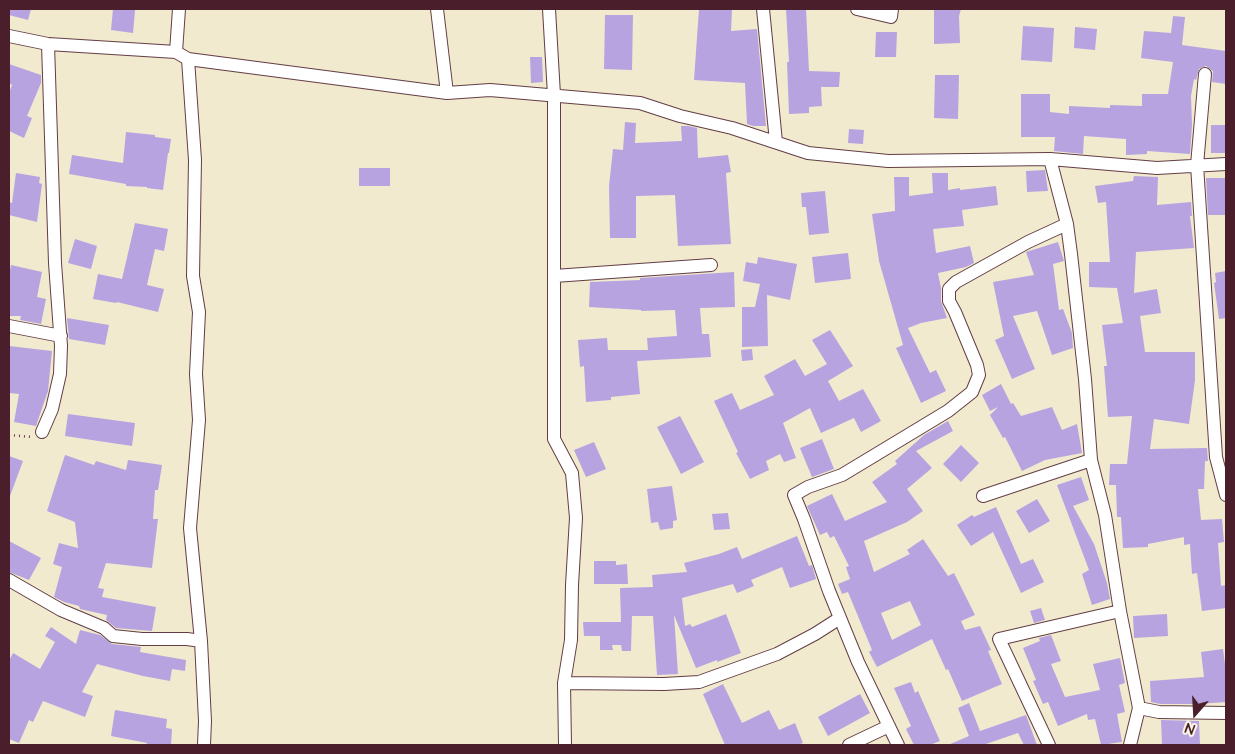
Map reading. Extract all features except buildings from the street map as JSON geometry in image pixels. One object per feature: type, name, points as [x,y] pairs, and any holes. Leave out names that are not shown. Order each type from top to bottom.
[{"type":"street","points":[[176,52],[179,9]]},
{"type":"street","points":[[437,9],[447,93]]},
{"type":"street","points":[[548,9],[554,95],[554,439],[572,473],[576,518],[571,640],[564,683],[565,745]]},
{"type":"street","points":[[763,9],[776,142]]},
{"type":"street","points":[[857,9],[891,17],[892,9]]},
{"type":"street","points":[[9,36],[48,44],[176,52],[188,59],[447,93],[490,90],[640,103],[680,116],[732,128],[808,153],[888,161],[1050,160],[1157,168],[1226,164]]},
{"type":"street","points":[[42,432],[52,409],[60,374],[61,336],[55,263],[48,44]]},
{"type":"street","points":[[188,59],[194,160],[193,276],[200,312],[196,374],[199,420],[190,528],[201,641],[205,721],[204,745]]},
{"type":"street","points":[[1205,74],[1197,165],[1226,496]]},
{"type":"street","points":[[1050,160],[1067,224],[1085,379],[1091,460],[1104,515],[1139,708],[1130,745]]},
{"type":"street","points":[[898,745],[858,662],[794,495],[808,487],[842,475],[948,411],[972,392],[979,375],[977,366],[949,301],[950,289],[956,282],[1028,242],[1067,224]]},
{"type":"street","points":[[554,276],[711,265]]},
{"type":"street","points":[[9,326],[61,336]]},
{"type":"street","points":[[983,496],[1091,460]]},
{"type":"street","points":[[9,580],[61,610],[104,628],[113,636],[142,640],[187,639],[201,641]]},
{"type":"street","points":[[1048,745],[999,640],[1120,610]]},
{"type":"street","points":[[564,683],[664,684],[699,682],[777,654],[840,618]]},
{"type":"street","points":[[1139,708],[1159,712],[1226,713]]},
{"type":"street","points":[[849,745],[889,726]]},
{"type":"path","points":[[9,435],[30,437],[42,432]]}]
